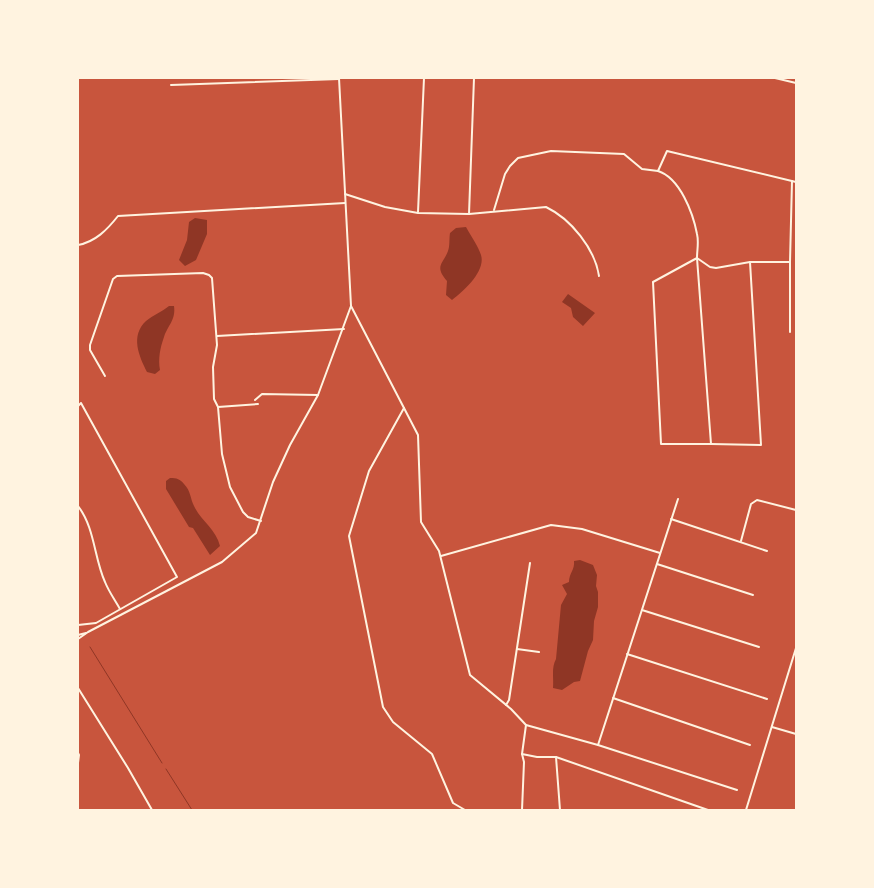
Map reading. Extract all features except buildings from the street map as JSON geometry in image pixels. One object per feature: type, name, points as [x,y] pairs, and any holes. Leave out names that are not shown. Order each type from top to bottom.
[{"type":"street","points":[[78,635],[88,632],[222,562],[256,533],[273,482],[290,445],[318,395],[351,306],[339,78],[171,85]]},
{"type":"street","points":[[418,213],[424,78]]},
{"type":"street","points":[[469,214],[474,78]]},
{"type":"street","points":[[775,78],[796,83]]},
{"type":"street","points":[[494,210],[510,166],[518,158],[551,151],[624,154],[642,169],[658,171],[670,178],[690,206],[698,236],[697,258],[711,444]]},
{"type":"street","points":[[658,171],[667,151],[796,182]]},
{"type":"street","points":[[790,332],[792,181]]},
{"type":"street","points":[[345,194],[385,207],[418,213],[469,214],[546,206],[571,226],[585,243],[598,266],[600,276]]},
{"type":"street","points":[[78,245],[86,244],[107,231],[118,216],[345,203]]},
{"type":"street","points":[[697,258],[710,267],[716,268],[750,262],[790,262]]},
{"type":"street","points":[[697,258],[653,282],[661,444],[761,445],[750,262]]},
{"type":"street","points":[[105,376],[90,350],[90,345],[113,279],[118,276],[203,273],[209,275],[212,278],[217,336],[213,367],[214,399],[218,407],[222,454],[230,487],[243,512],[248,517],[261,521]]},
{"type":"street","points":[[351,306],[418,435],[421,522],[439,550],[470,675],[506,705],[526,725],[598,745],[737,790]]},
{"type":"street","points":[[217,336],[344,329]]},
{"type":"street","points":[[255,400],[262,394],[318,395]]},
{"type":"street","points":[[78,406],[81,404],[177,577],[96,623],[78,624]]},
{"type":"street","points":[[218,407],[258,404]]},
{"type":"street","points":[[404,408],[369,471],[349,536],[383,707],[393,722],[432,754],[454,802],[465,810]]},
{"type":"street","points":[[598,745],[678,499]]},
{"type":"street","points":[[741,541],[751,504],[757,500],[796,510]]},
{"type":"street","points":[[78,506],[84,514],[105,583],[120,609]]},
{"type":"street","points":[[671,519],[767,551]]},
{"type":"street","points":[[440,557],[551,525],[582,528],[660,553]]},
{"type":"street","points":[[506,705],[509,700],[530,563]]},
{"type":"street","points":[[657,564],[753,595]]},
{"type":"street","points":[[642,610],[759,647]]},
{"type":"street","points":[[78,640],[88,632]]},
{"type":"street","points":[[746,810],[796,648]]},
{"type":"street","points":[[517,649],[539,652]]},
{"type":"street","points":[[627,654],[767,698]]},
{"type":"street","points":[[78,688],[152,810]]},
{"type":"street","points":[[613,698],[750,745]]},
{"type":"street","points":[[522,810],[524,762],[522,754],[526,725]]},
{"type":"street","points":[[772,727],[796,734]]},
{"type":"street","points":[[78,753],[78,763]]},
{"type":"street","points":[[522,754],[537,757],[556,757],[708,810]]},
{"type":"street","points":[[556,757],[560,810]]},
{"type":"shaded area","points":[[195,218],[207,220],[207,234],[196,260],[185,266],[179,260],[187,240],[189,222]]},
{"type":"shaded area","points":[[466,227],[480,252],[482,261],[473,280],[452,300],[446,295],[447,281],[440,268],[449,249],[450,233],[456,228]]},
{"type":"shaded area","points":[[568,294],[595,313],[583,326],[573,317],[571,308],[562,302]]},
{"type":"shaded area","points":[[169,306],[174,306],[174,315],[161,345],[160,370],[155,374],[147,372],[139,353],[138,333],[146,321]]},
{"type":"shaded area","points":[[170,478],[180,480],[186,487],[197,511],[218,540],[220,546],[210,555],[193,528],[189,527],[166,489],[166,481]]},
{"type":"shaded area","points":[[580,560],[593,565],[597,575],[598,607],[594,621],[593,640],[580,681],[574,682],[562,690],[553,688],[553,669],[556,659],[561,605],[567,594],[562,585],[569,582],[574,561]]},
{"type":"waterway","points":[[90,647],[162,763]]},
{"type":"waterway","points":[[166,769],[192,810]]}]
